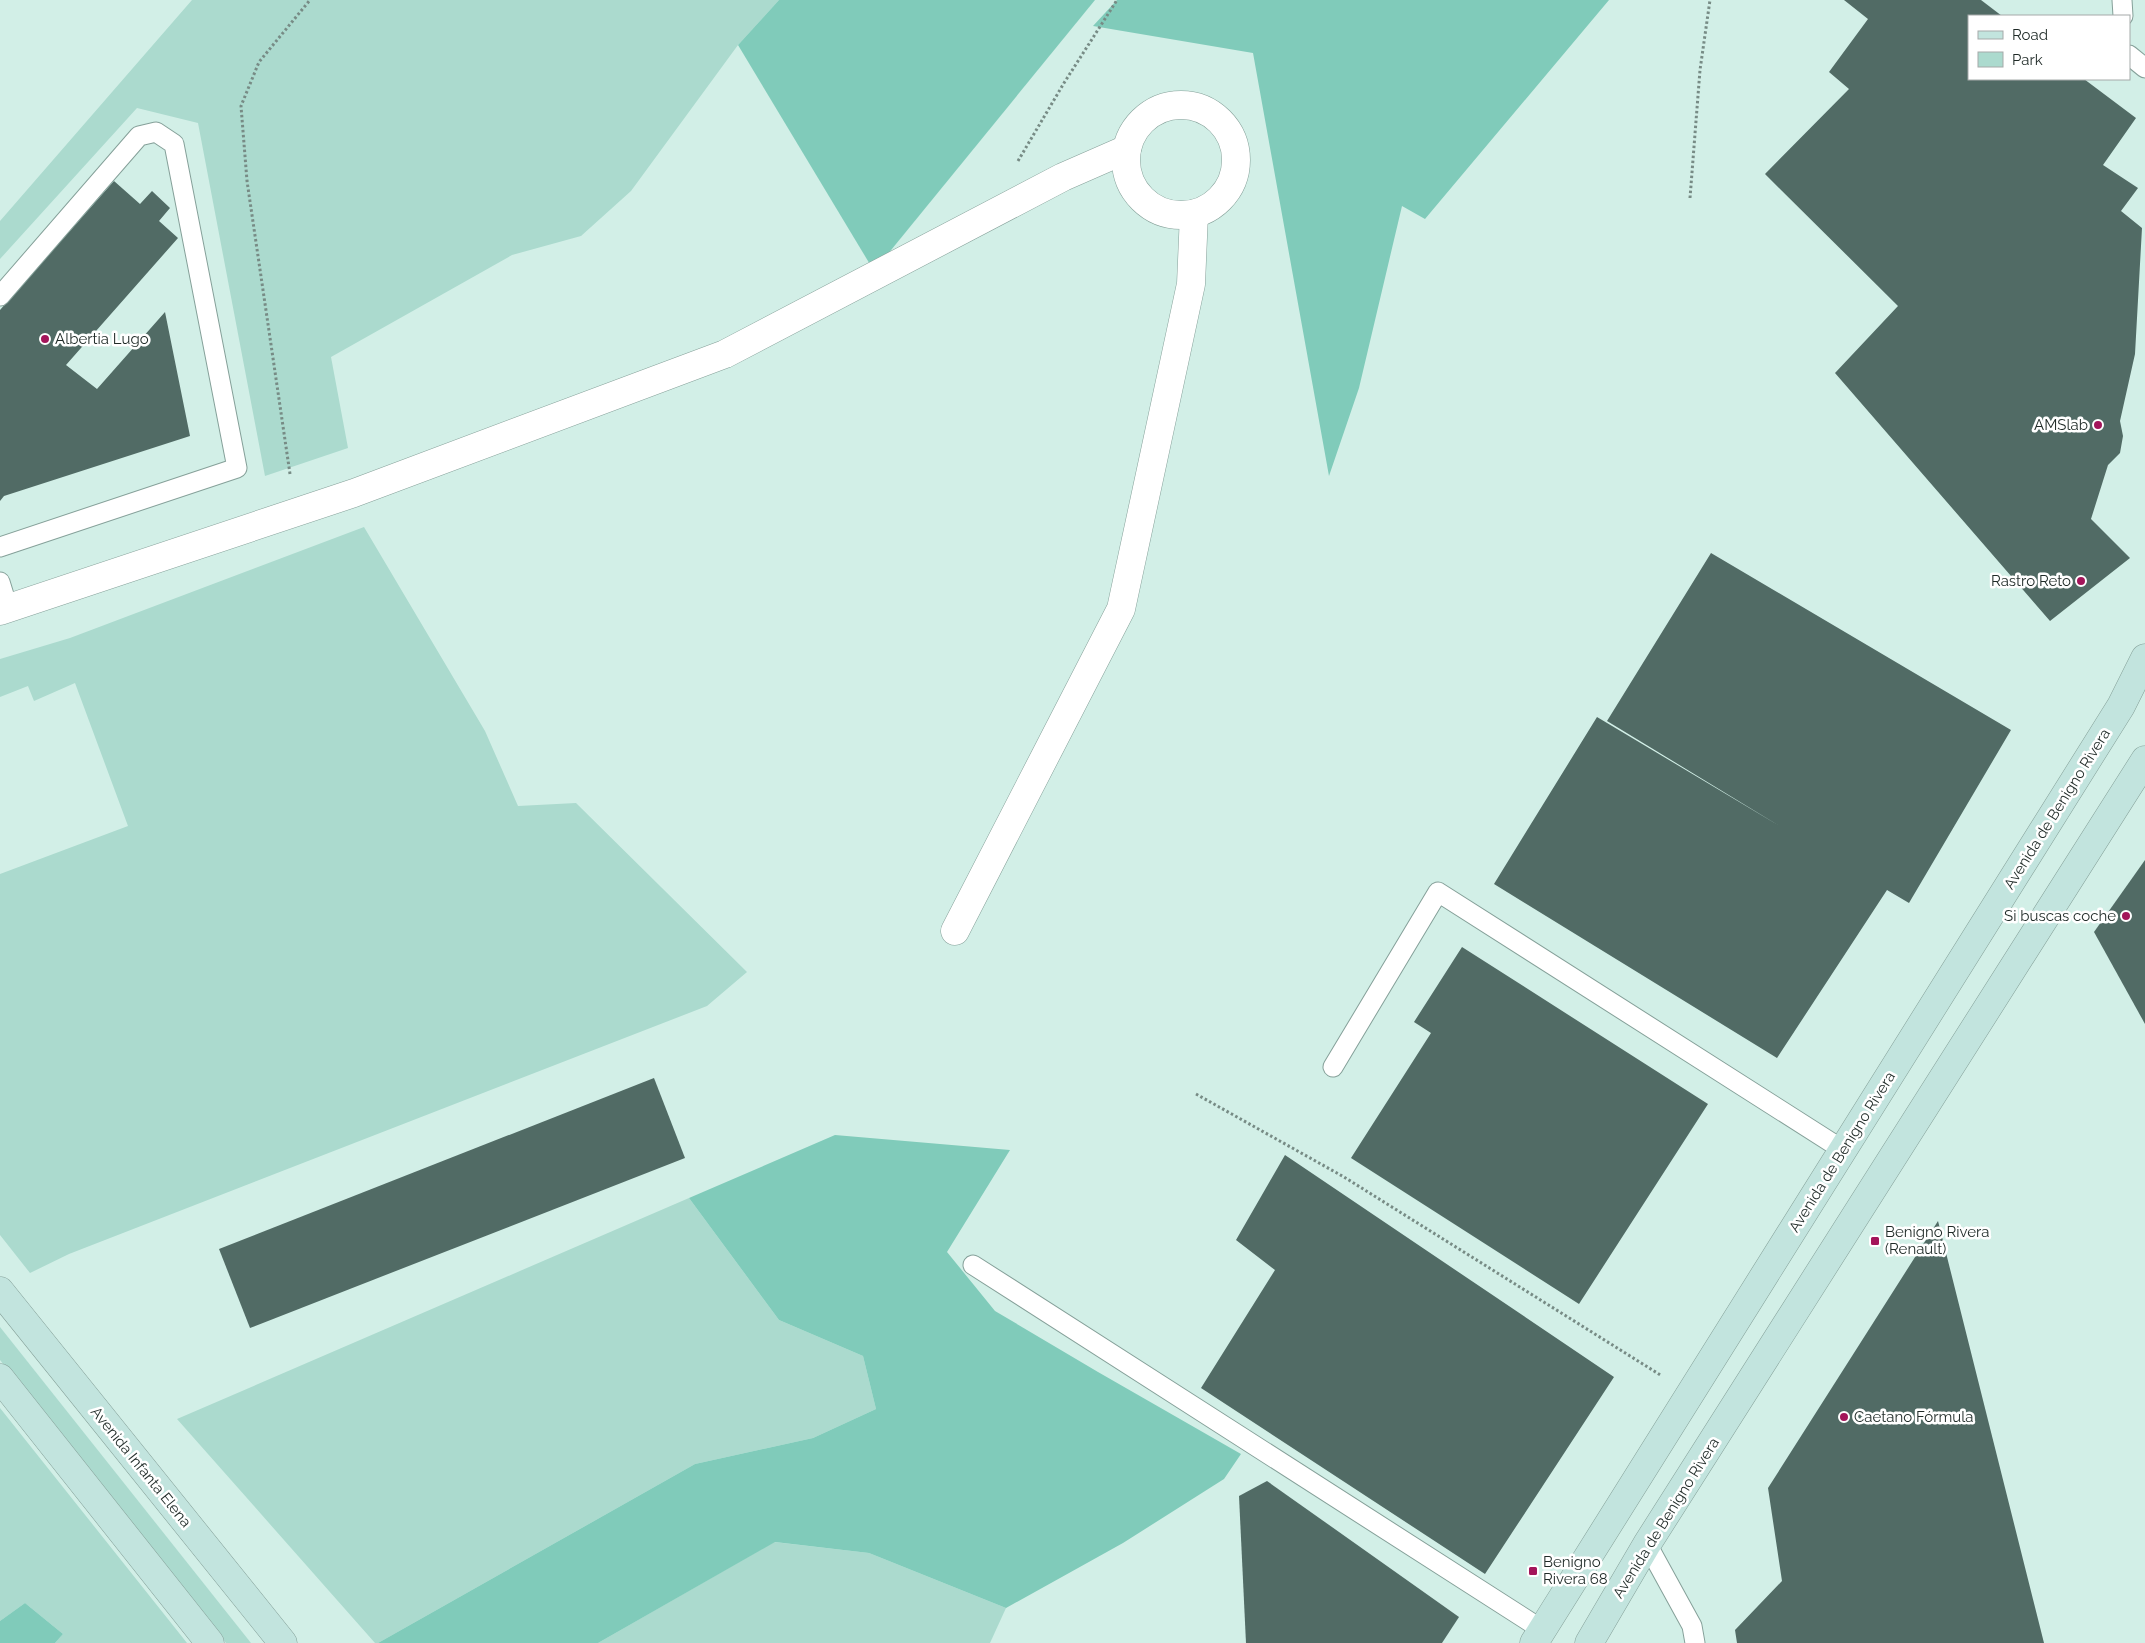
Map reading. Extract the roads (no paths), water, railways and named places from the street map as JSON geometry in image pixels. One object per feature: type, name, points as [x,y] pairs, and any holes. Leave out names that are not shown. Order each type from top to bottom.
[{"type":"main road","name":"Avenida de Benigno Rivera","points":[[1538,1636],[2120,706],[2145,658]]},
{"type":"main road","name":"Avenida de Benigno Rivera","points":[[1590,1643],[1648,1544],[2145,760]]},
{"type":"main road","name":"Avenida Infanta Elena","points":[[0,1291],[282,1643]]},
{"type":"main road","points":[[0,1378],[210,1643]]},
{"type":"street","points":[[1190,105],[1206,111],[1220,120],[1230,134],[1235,150],[1236,166],[1231,182],[1222,197],[1209,207],[1194,214],[1178,215],[1162,212],[1143,199],[1129,180],[1126,165],[1127,149],[1132,133],[1143,120],[1157,110],[1173,106],[1190,105]]},
{"type":"street","points":[[4,610],[354,493],[725,354],[1063,177],[1127,149]]},
{"type":"street","points":[[955,931],[1121,609],[1191,284],[1194,214]]},
{"type":"lane","points":[[2122,0],[2123,15]]},
{"type":"lane","points":[[2130,56],[2145,68]]},
{"type":"lane","points":[[0,296],[139,136],[156,132],[174,144],[237,468],[0,547]]},
{"type":"lane","points":[[0,582],[4,610]]},
{"type":"lane","points":[[1333,1066],[1438,892],[1843,1150]]},
{"type":"lane","points":[[973,1265],[1538,1636]]},
{"type":"lane","points":[[1648,1544],[1692,1626],[1695,1643]]},
{"type":"place","name":"Albertia Lugo","points":[[45,339]]},
{"type":"place","name":"AMSlab","points":[[2098,425]]},
{"type":"place","name":"Rastro Reto","points":[[2081,581]]},
{"type":"place","name":"Si buscas coche","points":[[2126,916]]},
{"type":"place","name":"Benigno Rivera (Renault)","points":[[1875,1241]]},
{"type":"place","name":"Caetano Fórmula","points":[[1844,1417]]},
{"type":"place","name":"Benigno Rivera 68","points":[[1533,1571]]}]
